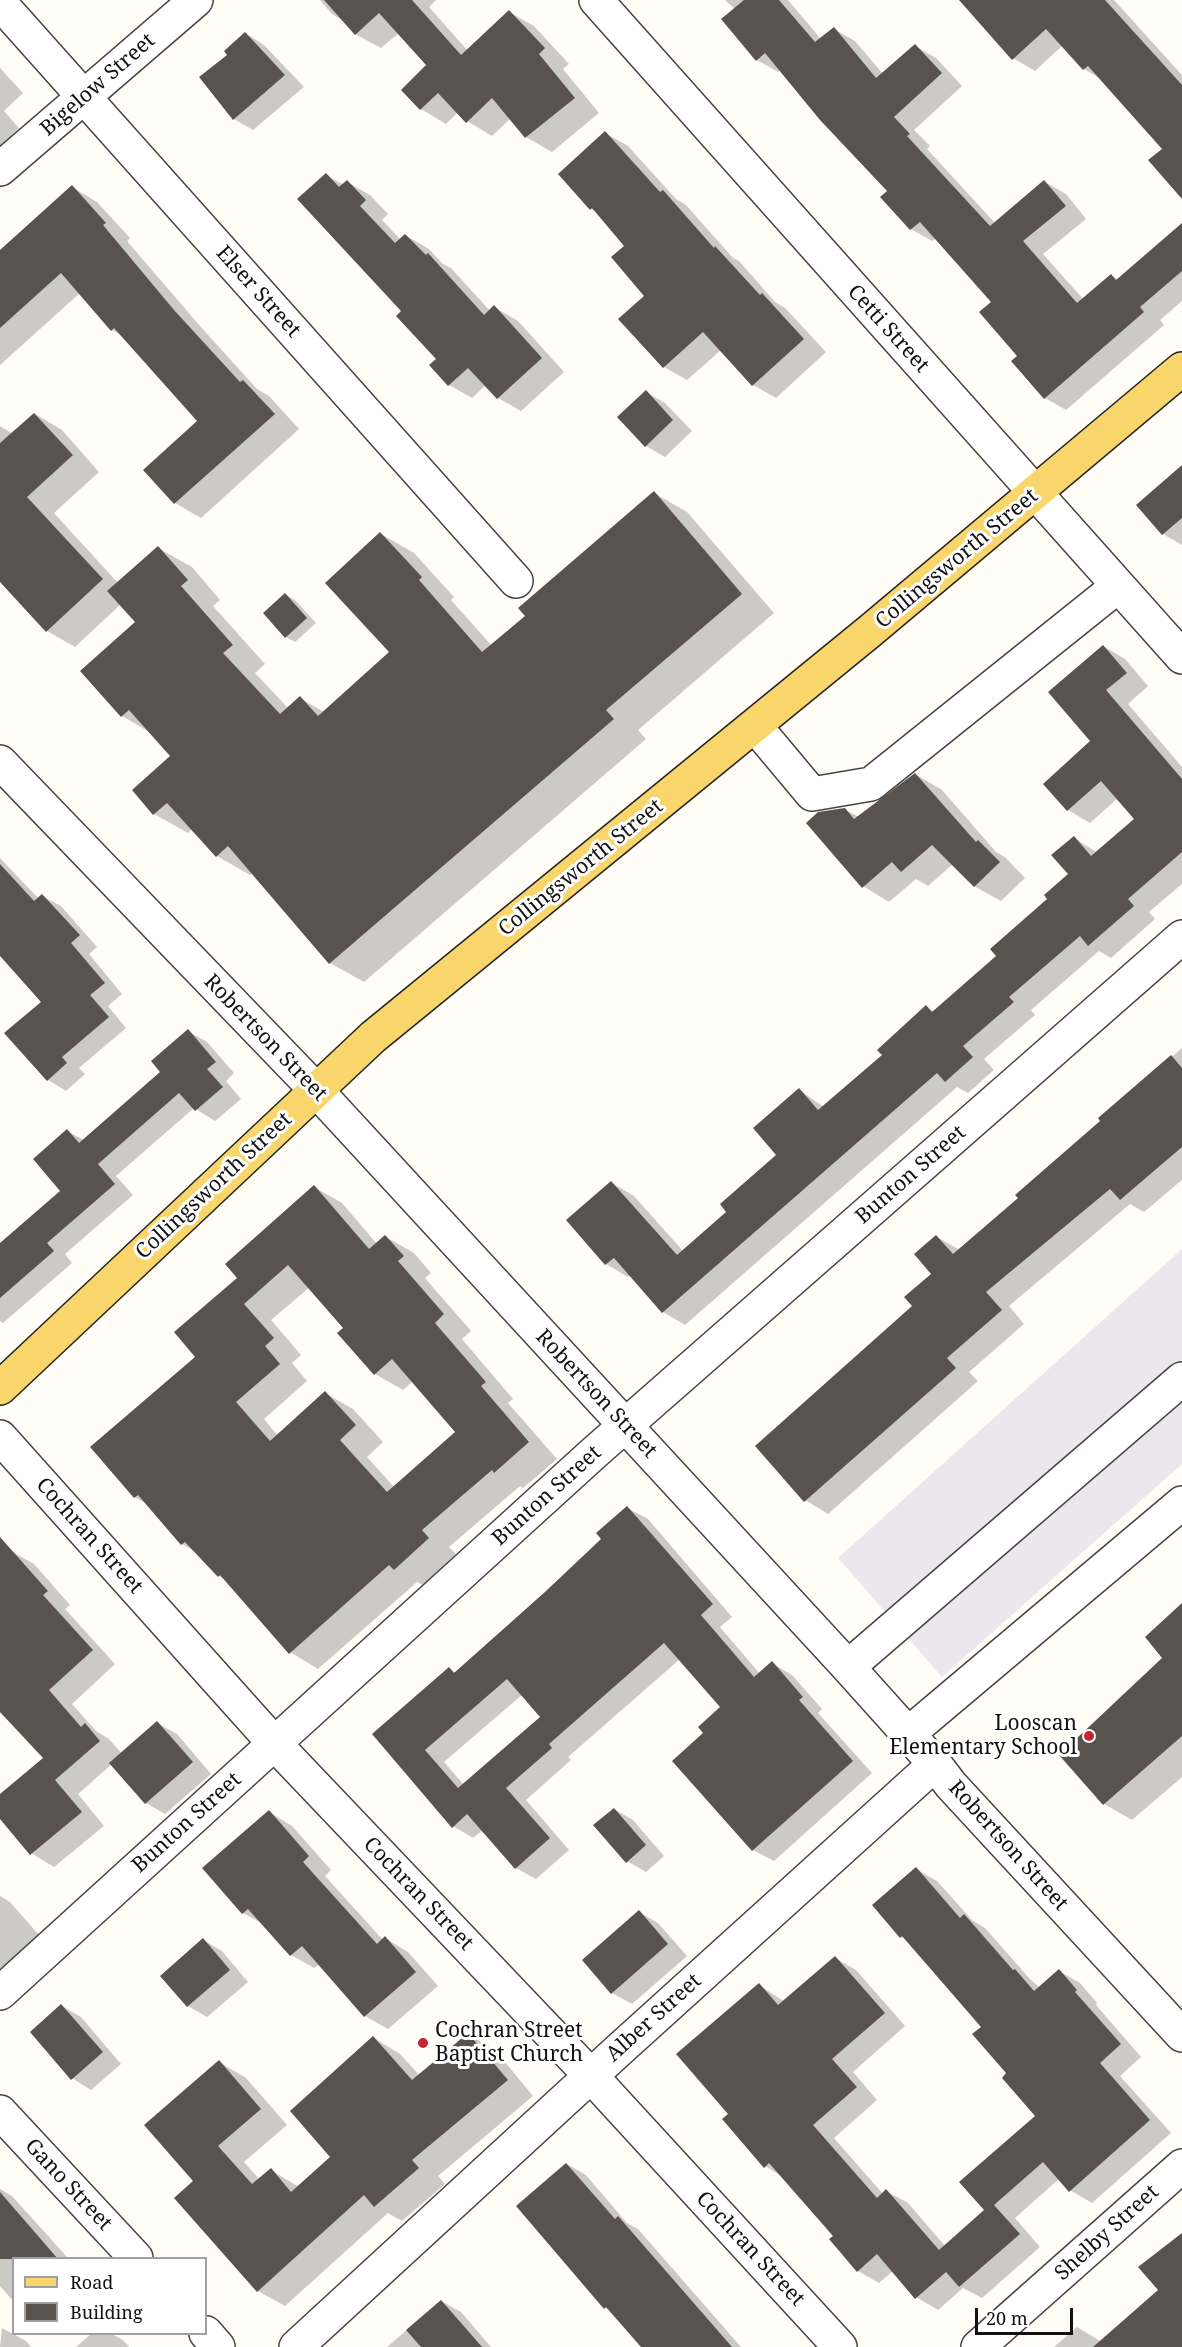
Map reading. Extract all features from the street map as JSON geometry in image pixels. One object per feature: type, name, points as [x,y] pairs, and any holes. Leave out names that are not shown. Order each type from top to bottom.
[{"type":"main road","name":"Collingsworth Street","points":[[0,1388],[373,1037],[755,726],[1182,369]]},
{"type":"street","name":"Bigelow Street","points":[[0,170],[196,0]]},
{"type":"street","name":"Cetti Street","points":[[596,0],[1182,657]]},
{"type":"street","name":"Elser Street","points":[[0,3],[516,581]]},
{"type":"street","points":[[755,726],[813,794],[872,784],[1118,586]]},
{"type":"street","name":"Robertson Street","points":[[3,770],[316,1090],[848,1667],[951,1785],[1182,2035]]},
{"type":"street","name":"Bunton Street","points":[[0,1993],[625,1426],[1182,937]]},
{"type":"street","points":[[848,1667],[1182,1379]]},
{"type":"street","name":"Cochran Street","points":[[0,1437],[274,1743],[591,2076],[840,2347]]},
{"type":"street","points":[[908,1734],[1182,1503]]},
{"type":"street","name":"Alber Street","points":[[296,2347],[935,1764]]},
{"type":"street","name":"Gano Street","points":[[0,2112],[134,2257]]},
{"type":"street","name":"Shelby Street","points":[[978,2347],[1182,2166]]},
{"type":"street","points":[[207,2334],[218,2347]]},
{"type":"shaded area","points":[[1182,1249],[1182,1464],[942,1677],[838,1558]]},
{"type":"building","points":[[324,0],[412,0],[461,55],[509,10],[545,48],[539,54],[575,98],[525,138],[492,98],[466,123],[438,93],[420,110],[401,90],[426,65],[379,13],[355,35]]},
{"type":"building","points":[[744,0],[779,0],[815,42],[834,27],[876,78],[915,44],[942,73],[894,117],[910,134],[907,136],[990,226],[1044,180],[1066,206],[1023,241],[1077,303],[1111,274],[1116,280],[1182,223],[1182,271],[1140,307],[1144,312],[1044,399],[1011,361],[1017,356],[979,312],[991,302],[920,222],[910,230],[880,197],[887,191],[820,120],[765,53],[756,61],[721,19]]},
{"type":"building","points":[[959,0],[1105,0],[1182,85],[1182,199],[1148,160],[1162,149],[1088,66],[1083,70],[1046,29],[1012,60]]},
{"type":"building","points":[[245,32],[285,75],[233,120],[199,77],[227,55],[224,51]]},
{"type":"building","points":[[605,131],[660,192],[663,190],[714,248],[715,246],[760,295],[762,293],[804,339],[752,386],[703,332],[663,368],[618,319],[644,296],[611,257],[624,246],[592,208],[590,210],[558,174]]},
{"type":"building","points":[[326,173],[339,187],[347,180],[366,200],[360,206],[395,243],[405,234],[426,255],[428,253],[484,315],[494,305],[542,358],[497,399],[468,368],[448,386],[429,365],[436,359],[396,316],[401,311],[297,199]]},
{"type":"building","points":[[72,185],[106,223],[103,225],[174,310],[240,382],[243,380],[275,414],[174,504],[143,470],[197,421],[114,328],[111,331],[61,273],[0,328],[0,250]]},
{"type":"building","points":[[646,390],[673,420],[645,447],[617,417]]},
{"type":"building","points":[[34,413],[73,455],[27,497],[103,579],[46,632],[0,582],[0,443]]},
{"type":"building","points":[[1182,465],[1182,518],[1162,535],[1136,505]]},
{"type":"building","points":[[654,491],[742,594],[606,710],[614,719],[329,964],[228,846],[216,857],[167,803],[153,815],[132,790],[170,756],[129,710],[121,717],[80,671],[135,622],[107,591],[158,546],[188,580],[181,586],[233,645],[223,653],[280,714],[300,696],[318,716],[389,652],[325,583],[380,532],[422,577],[419,580],[482,652],[525,616],[518,608]]},
{"type":"building","points":[[285,593],[307,618],[285,638],[263,613]]},
{"type":"building","points":[[1103,645],[1127,673],[1106,690],[1182,779],[1182,852],[1128,899],[1134,906],[1088,946],[1080,936],[1009,997],[1014,1002],[963,1046],[973,1057],[945,1082],[937,1073],[662,1313],[614,1258],[605,1265],[566,1220],[611,1181],[677,1255],[726,1212],[720,1204],[776,1155],[753,1128],[799,1088],[818,1110],[882,1055],[877,1050],[926,1005],[932,1012],[996,956],[990,949],[1047,899],[1044,895],[1068,874],[1051,855],[1074,836],[1091,856],[1134,819],[1101,781],[1067,811],[1043,784],[1090,741],[1048,692]]},
{"type":"building","points":[[915,773],[976,842],[978,840],[1000,862],[974,887],[932,845],[901,872],[892,862],[862,888],[806,823],[818,812],[845,808],[854,819]]},
{"type":"building","points":[[0,864],[34,901],[42,894],[80,935],[71,943],[105,983],[90,995],[109,1017],[62,1057],[67,1063],[47,1081],[4,1033],[41,1002],[0,956]]},
{"type":"building","points":[[188,1029],[216,1062],[207,1069],[223,1087],[195,1111],[179,1093],[98,1164],[115,1184],[47,1243],[54,1251],[0,1298],[0,1243],[60,1191],[33,1159],[67,1129],[79,1143],[160,1072],[151,1061]]},
{"type":"building","points":[[1171,1055],[1182,1068],[1182,1147],[1120,1200],[1110,1189],[986,1292],[1002,1310],[947,1358],[956,1368],[804,1502],[755,1446],[912,1306],[904,1297],[931,1274],[914,1254],[936,1235],[953,1254],[1018,1198],[1015,1195],[1100,1121],[1098,1118]]},
{"type":"building","points":[[314,1185],[369,1249],[385,1235],[404,1256],[398,1261],[444,1314],[435,1323],[486,1382],[481,1386],[529,1442],[494,1473],[492,1470],[422,1530],[429,1538],[394,1570],[389,1565],[289,1654],[220,1575],[218,1577],[185,1542],[181,1545],[138,1495],[134,1498],[90,1447],[195,1357],[174,1332],[237,1278],[225,1264]],"holes":[[[288,1265],[343,1328],[337,1333],[374,1375],[392,1359],[455,1432],[387,1492],[340,1440],[356,1425],[325,1391],[270,1441],[236,1402],[280,1364],[265,1346],[274,1338],[244,1304]]]},
{"type":"building","points":[[627,1506],[713,1604],[701,1615],[754,1677],[772,1661],[803,1697],[799,1700],[853,1761],[752,1851],[672,1761],[703,1733],[698,1727],[720,1707],[664,1643],[549,1744],[552,1748],[506,1788],[550,1838],[515,1869],[467,1814],[452,1828],[372,1734],[449,1667],[454,1673],[545,1592],[601,1539],[596,1533]],"holes":[[[507,1679],[540,1717],[458,1788],[425,1750]]]},
{"type":"building","points":[[0,1537],[48,1591],[43,1595],[93,1650],[49,1690],[81,1727],[85,1723],[100,1741],[55,1780],[82,1812],[30,1855],[0,1819],[0,1794],[43,1758],[0,1712]]},
{"type":"building","points":[[1182,1603],[1182,1736],[1103,1805],[1059,1755],[1162,1658],[1145,1637]]},
{"type":"building","points":[[157,1721],[193,1762],[145,1804],[109,1763]]},
{"type":"building","points":[[614,1808],[646,1845],[626,1863],[593,1825]]},
{"type":"building","points":[[269,1810],[309,1856],[303,1862],[377,1944],[385,1936],[416,1972],[364,2017],[302,1946],[290,1956],[248,1909],[242,1914],[202,1868]]},
{"type":"building","points":[[916,1867],[960,1918],[964,1914],[1034,1991],[1059,1969],[1077,1990],[1075,1992],[1121,2044],[1100,2063],[1150,2120],[1069,2192],[1043,2162],[994,2205],[1020,2234],[959,2287],[946,2272],[915,2299],[877,2254],[857,2272],[829,2239],[833,2236],[769,2163],[764,2168],[722,2119],[728,2114],[676,2054],[759,1983],[778,2005],[835,1956],[885,2013],[832,2059],[857,2087],[813,2125],[877,2198],[886,2189],[939,2250],[984,2210],[959,2182],[1035,2116],[1002,2078],[1006,2073],[972,2034],[981,2027],[872,1905]]},
{"type":"building","points":[[639,1910],[668,1944],[611,1994],[582,1960]]},
{"type":"building","points":[[203,1938],[230,1970],[187,2007],[160,1976]]},
{"type":"building","points":[[61,2004],[103,2052],[71,2080],[30,2032]]},
{"type":"building","points":[[468,2033],[508,2080],[412,2160],[419,2168],[374,2207],[364,2195],[257,2292],[174,2198],[193,2181],[144,2125],[219,2060],[261,2109],[218,2146],[252,2184],[271,2168],[291,2192],[330,2157],[290,2111],[373,2036],[412,2080]]},
{"type":"building","points":[[566,2163],[615,2219],[618,2216],[732,2347],[641,2347],[606,2307],[604,2309],[516,2206]]},
{"type":"building","points":[[0,2192],[56,2257],[0,2259]]},
{"type":"building","points":[[1182,2233],[1182,2347],[1093,2347],[1158,2290],[1138,2267]]},
{"type":"building","points":[[441,2300],[482,2347],[421,2347],[406,2330]]},
{"type":"place","name":"Looscan Elementary School","points":[[1089,1736]]},
{"type":"place","name":"Cochran Street Baptist Church","points":[[423,2043]]}]
